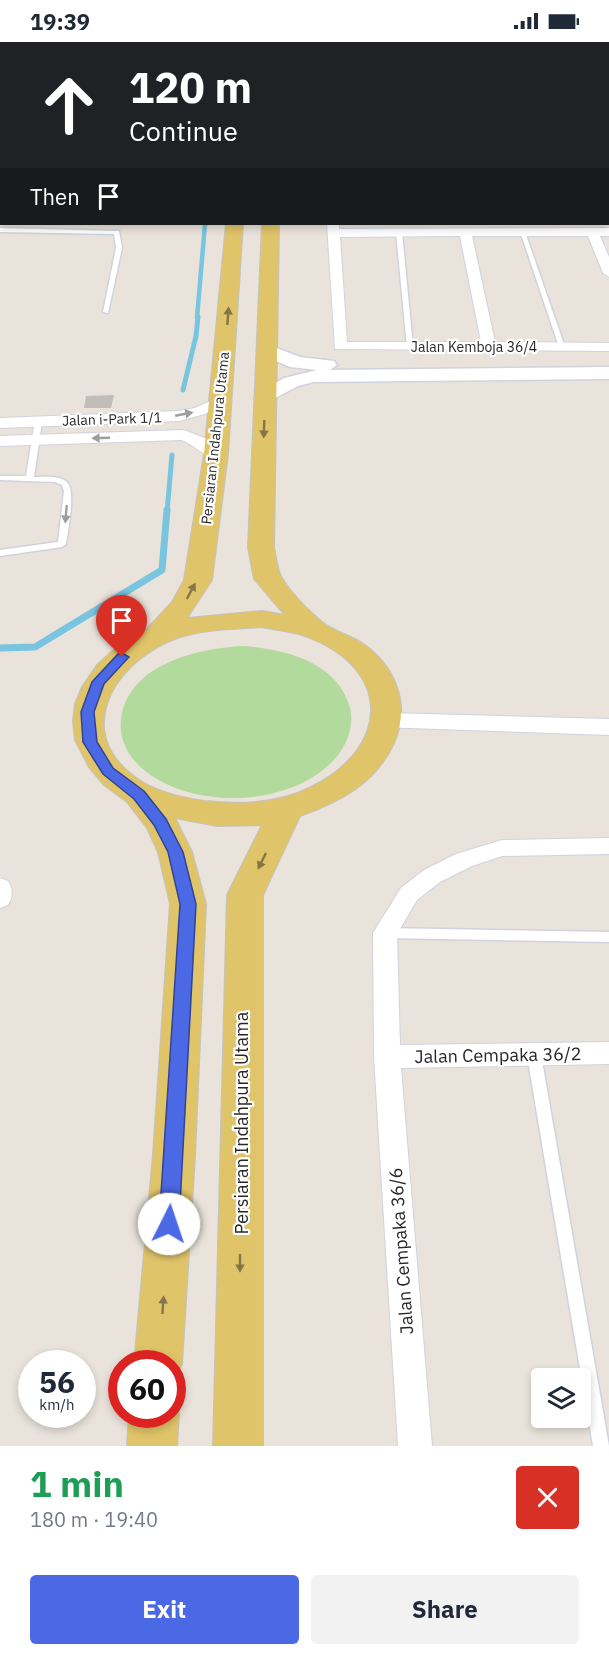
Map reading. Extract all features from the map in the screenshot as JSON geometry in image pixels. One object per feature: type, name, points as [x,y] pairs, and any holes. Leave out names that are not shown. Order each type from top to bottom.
[{"type":"main road","name":"Persiaran Indahpura Utama","points":[[155,637],[183,606],[198,580],[216,454],[234,225]]},
{"type":"main road","points":[[271,225],[261,547],[268,579],[314,630]]},
{"type":"main road","points":[[266,350],[297,363],[312,365],[609,363]]},
{"type":"main road","points":[[264,398],[291,382],[314,376],[609,373]]},
{"type":"main road","points":[[139,795],[184,811],[235,816],[287,809],[338,788],[373,757],[389,722],[386,693],[371,667],[346,645],[314,630],[262,619],[207,622],[155,637],[122,657],[99,682],[87,712],[90,742],[108,771],[139,795],[160,823],[175,852],[188,904],[174,1155],[159,1350]]},
{"type":"main road","name":"Persiaran Indahpura Utama","points":[[238,1446],[245,896],[287,809]]},
{"type":"main road","points":[[152,1446],[153,1428]]},
{"type":"street","points":[[334,228],[399,232],[522,232],[544,228],[609,232]]},
{"type":"street","name":"Jalan Kemboja 36/4","points":[[334,228],[340,346],[609,346]]},
{"type":"street","points":[[465,232],[489,347]]},
{"type":"street","points":[[593,232],[609,273]]},
{"type":"street","name":"Jalan i-Park 1/1","points":[[0,423],[179,416],[200,411],[221,400]]},
{"type":"street","name":"Jalan i-Park 1/1","points":[[0,441],[184,435],[201,442],[216,454]]},
{"type":"street","points":[[389,722],[609,727]]},
{"type":"street","points":[[385,933],[409,894],[432,876],[464,860],[502,848],[609,846]]},
{"type":"street","points":[[0,887],[0,899]]},
{"type":"street","name":"Jalan Cempaka 36/6","points":[[385,933],[387,1057],[416,1446]]},
{"type":"street","name":"Jalan Cempaka 36/2","points":[[387,1057],[609,1053]]},
{"type":"lane","points":[[0,230],[117,232],[119,248],[106,312]]},
{"type":"lane","points":[[399,232],[410,347]]},
{"type":"lane","points":[[522,232],[562,347]]},
{"type":"lane","points":[[30,477],[38,422]]},
{"type":"lane","points":[[0,478],[30,477],[57,480],[65,484],[68,491],[62,544],[47,548],[0,553]]},
{"type":"lane","points":[[385,933],[609,937]]},
{"type":"lane","points":[[534,1054],[602,1446]]},
{"type":"green space","points":[[244,646],[276,650],[292,655],[322,669],[334,679],[344,692],[351,714],[349,733],[338,755],[321,771],[300,784],[252,797],[226,798],[201,795],[178,789],[149,774],[130,755],[122,738],[121,720],[126,701],[136,685],[168,663],[187,656],[226,647]]},
{"type":"building","points":[[114,395],[111,408],[84,408],[86,396]]},
{"type":"waterway","points":[[197,318],[205,225]]},
{"type":"waterway","points":[[183,390],[196,336],[198,317]]},
{"type":"waterway","points":[[167,512],[172,455]]},
{"type":"waterway","points":[[0,648],[35,647],[162,570],[167,510]]},
{"type":"route","points":[[122,657],[99,682],[87,712],[90,742],[108,771],[139,795],[160,823],[175,852],[188,904],[169,1224]]}]
